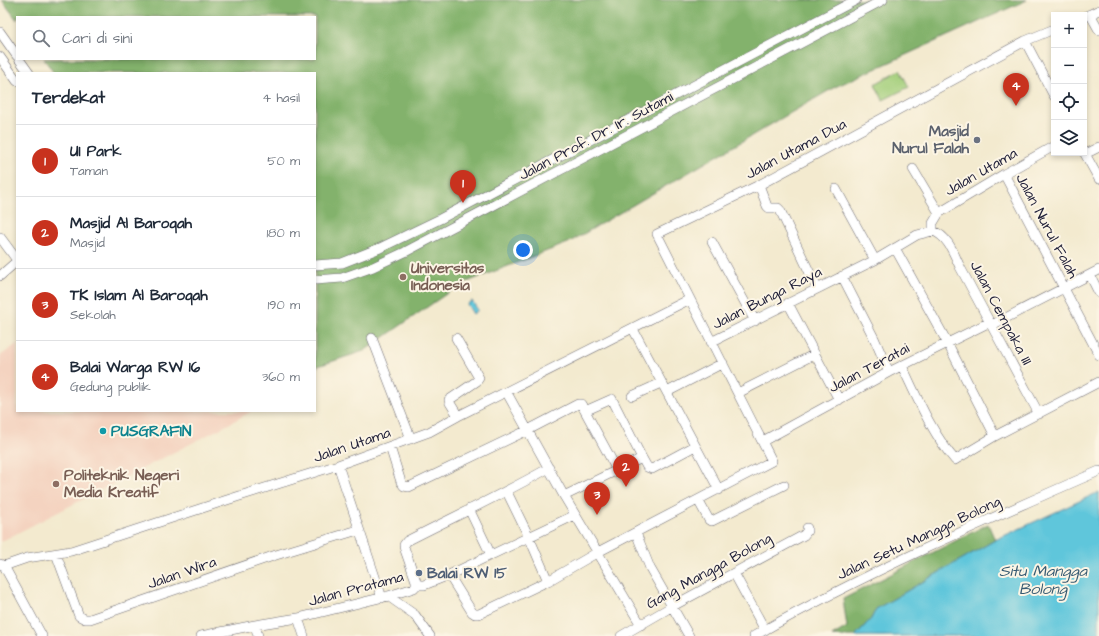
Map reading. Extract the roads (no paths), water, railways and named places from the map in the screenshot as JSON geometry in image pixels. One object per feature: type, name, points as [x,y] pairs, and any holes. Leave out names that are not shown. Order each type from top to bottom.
[{"type":"street","name":"Jalan Prof. Dr. Ir. Sutami","points":[[316,266],[342,263],[380,248],[447,215],[856,0]]},
{"type":"street","name":"Jalan Prof. Dr. Ir. Sutami","points":[[316,280],[342,278],[373,267],[405,252],[883,0]]},
{"type":"street","points":[[1099,10],[1087,15],[1099,30]]},
{"type":"street","name":"Jalan Utama Dua","points":[[712,342],[656,234],[759,185],[1025,40],[1051,30]]},
{"type":"street","points":[[0,32],[16,55]]},
{"type":"street","points":[[1025,40],[1051,90]]},
{"type":"street","points":[[0,57],[16,80]]},
{"type":"street","points":[[20,60],[28,71]]},
{"type":"street","points":[[1087,152],[1099,147]]},
{"type":"street","name":"Jalan Utama","points":[[933,231],[933,223],[939,213],[1051,148]]},
{"type":"street","points":[[1087,156],[1099,179]]},
{"type":"street","points":[[913,169],[939,213]]},
{"type":"street","name":"Jalan Nurul Falah","points":[[1004,174],[1099,355]]},
{"type":"street","points":[[759,185],[767,206],[769,208],[778,208],[780,210],[817,288]]},
{"type":"street","points":[[836,189],[875,260]]},
{"type":"street","name":"Jalan Bunga Raya","points":[[718,490],[772,461],[712,342],[875,260],[917,235],[933,231]]},
{"type":"street","name":"Jalan Cempaka III","points":[[933,231],[942,236],[951,248],[1039,414]]},
{"type":"street","points":[[0,237],[16,260]]},
{"type":"street","points":[[712,242],[754,321]]},
{"type":"street","points":[[895,248],[947,342],[995,436]]},
{"type":"street","points":[[0,276],[16,262]]},
{"type":"street","points":[[1064,288],[1099,270]]},
{"type":"street","points":[[1090,275],[1099,293]]},
{"type":"street","points":[[842,276],[874,338],[889,372]]},
{"type":"street","name":"Jalan Teratai","points":[[763,441],[947,342],[991,324],[1064,288]]},
{"type":"street","name":"Jalan Utama","points":[[2,565],[27,558],[71,551],[338,465],[411,439],[429,432],[690,299]]},
{"type":"street","points":[[788,303],[839,400]]},
{"type":"street","points":[[449,575],[472,612],[479,614],[548,580],[598,552],[718,490],[633,329]]},
{"type":"street","points":[[372,338],[411,439]]},
{"type":"street","points":[[456,338],[479,378],[477,381],[449,400],[458,416]]},
{"type":"street","points":[[738,393],[815,354]]},
{"type":"street","points":[[667,392],[723,363]]},
{"type":"street","points":[[902,366],[940,440],[955,460],[995,436],[1099,382]]},
{"type":"street","points":[[632,396],[661,383]]},
{"type":"street","points":[[507,392],[564,496],[641,625]]},
{"type":"street","points":[[585,411],[612,399],[642,458],[647,466],[652,469],[695,446]]},
{"type":"street","points":[[390,447],[401,482],[404,486],[409,487],[528,430],[578,404],[581,404],[617,470]]},
{"type":"street","points":[[564,496],[642,458]]},
{"type":"street","points":[[338,465],[358,530],[385,597],[415,615],[430,636]]},
{"type":"street","points":[[416,585],[405,550],[404,545],[407,541],[506,492],[550,468]]},
{"type":"street","name":"Jalan Setu Mangga Bolong","points":[[754,636],[838,591],[953,535],[1099,471]]},
{"type":"street","points":[[698,500],[709,520],[712,521],[784,485]]},
{"type":"street","points":[[506,492],[529,537],[548,580]]},
{"type":"street","points":[[469,509],[491,555]]},
{"type":"street","name":"Jalan Pratama","points":[[201,636],[298,618],[385,597],[414,588],[416,585],[424,585],[449,575],[575,515]]},
{"type":"street","name":"Gang Mangga Bolong","points":[[621,636],[671,607],[804,536],[807,528]]},
{"type":"street","name":"Jalan Wira","points":[[56,554],[79,616],[84,619],[90,619],[276,555],[358,530]]},
{"type":"street","points":[[636,533],[650,568],[689,636]]},
{"type":"street","points":[[2,565],[42,636]]},
{"type":"street","points":[[734,573],[765,630]]},
{"type":"street","points":[[298,618],[304,636]]},
{"type":"street","points":[[255,625],[258,636]]},
{"type":"water","points":[[472,301],[478,310],[473,314],[467,304]]},
{"type":"water","name":"Situ Mangga Bolong","points":[[1099,492],[1099,636],[855,636],[871,619],[876,609],[995,540]]},
{"type":"place","name":"Balai Warga RW 16","points":[[1016,106]]},
{"type":"place","name":"Masjid Nurul Falah","points":[[977,140]]},
{"type":"place","name":"UI Park","points":[[463,203]]},
{"type":"place","name":"Universitas Indonesia","points":[[403,277]]},
{"type":"place","name":"PUSGRAFIN","points":[[103,431]]},
{"type":"place","name":"Politeknik Negeri Media Kreatif","points":[[56,484]]},
{"type":"place","name":"Masjid Al Baroqah","points":[[626,487]]},
{"type":"place","name":"TK Islam Al Baroqah","points":[[597,515]]},
{"type":"place","name":"Balai RW 15","points":[[419,573]]}]
